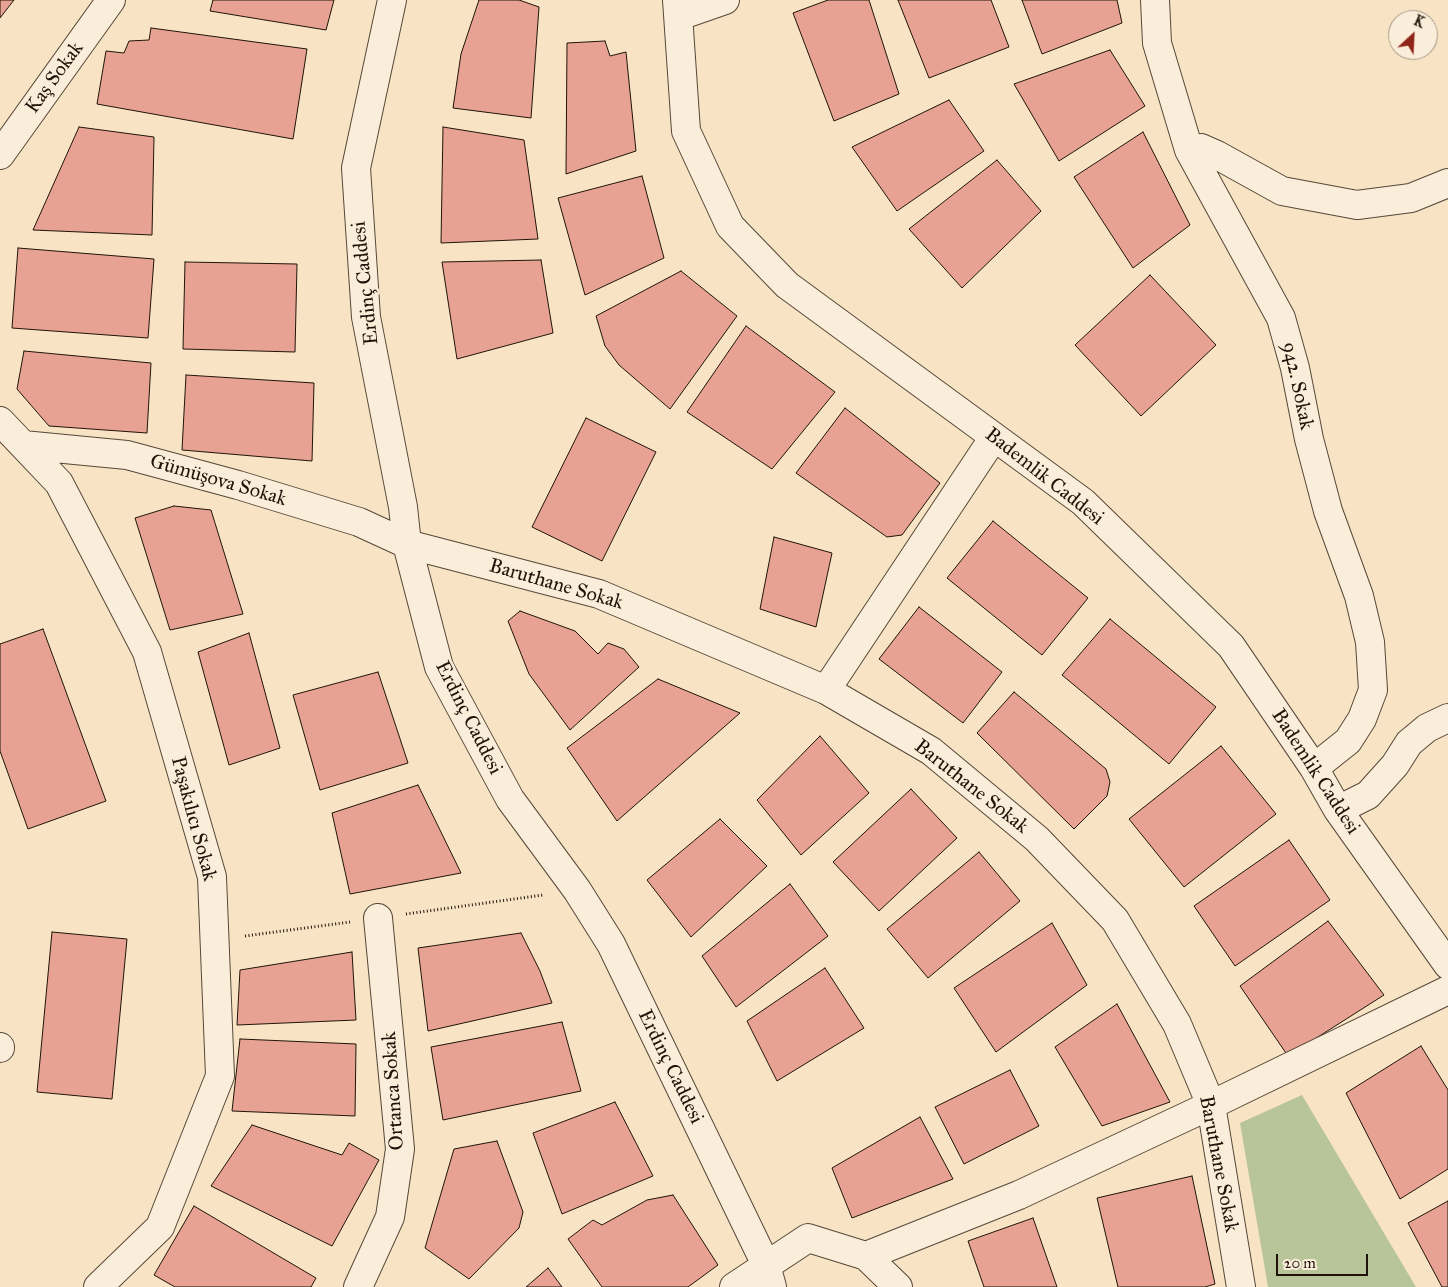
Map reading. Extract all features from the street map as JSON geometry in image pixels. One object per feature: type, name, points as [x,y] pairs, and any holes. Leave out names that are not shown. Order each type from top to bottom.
[{"type":"street","name":"Kaş Sokak","points":[[0,155],[111,0]]},
{"type":"street","name":"Erdinç Caddesi","points":[[392,0],[356,168],[366,317],[403,507],[407,544],[439,667],[510,799],[577,890],[611,944],[769,1276]]},
{"type":"street","points":[[678,8],[725,0]]},
{"type":"street","name":"942. Sokak","points":[[1155,0],[1157,43],[1189,150],[1281,318],[1295,368],[1309,439],[1328,510],[1359,596],[1370,642],[1372,690],[1362,719],[1348,740],[1314,768]]},
{"type":"street","name":"Bademlik Caddesi","points":[[678,8],[686,131],[730,226],[787,285],[1083,502],[1232,646],[1314,768],[1338,810],[1448,965]]},
{"type":"street","points":[[1189,150],[1201,148],[1217,154],[1282,190],[1357,204],[1412,198],[1448,183]]},
{"type":"street","name":"Paşakılıcı Sokak","points":[[0,421],[59,483],[147,652],[212,877],[220,1076],[160,1227],[98,1287]]},
{"type":"street","points":[[826,690],[994,437]]},
{"type":"street","name":"Gümüşova Sokak","points":[[22,445],[127,455],[238,485],[359,522],[407,544]]},
{"type":"street","name":"Baruthane Sokak","points":[[407,544],[600,594],[826,690],[931,751],[1037,839],[1115,920],[1176,1024],[1211,1105],[1241,1287]]},
{"type":"street","points":[[1338,810],[1368,795],[1395,765],[1409,743],[1427,728],[1448,718]]},
{"type":"street","name":"Ortanca Sokak","points":[[358,1287],[390,1217],[400,1149],[378,918]]},
{"type":"street","points":[[866,1256],[1019,1194],[1211,1105],[1448,990]]},
{"type":"street","points":[[734,1287],[769,1276],[808,1238],[866,1256],[898,1287]]},
{"type":"green space","points":[[1302,1095],[1416,1287],[1268,1287],[1240,1123]]},
{"type":"building","points":[[0,0],[14,0],[0,18]]},
{"type":"building","points":[[213,0],[334,0],[326,30],[210,11]]},
{"type":"building","points":[[479,0],[519,0],[539,7],[531,118],[453,108],[461,54]]},
{"type":"building","points":[[828,0],[869,0],[899,94],[834,121],[793,13]]},
{"type":"building","points":[[898,0],[991,0],[1009,47],[929,78]]},
{"type":"building","points":[[1022,0],[1117,0],[1122,23],[1042,54]]},
{"type":"building","points":[[151,28],[307,49],[293,139],[97,104],[106,51],[124,53],[129,41],[149,40]]},
{"type":"building","points":[[605,41],[610,56],[626,52],[636,151],[566,174],[567,43]]},
{"type":"building","points":[[1110,50],[1145,106],[1059,161],[1014,84]]},
{"type":"building","points":[[949,100],[984,151],[897,211],[852,147]]},
{"type":"building","points":[[79,127],[154,137],[152,235],[33,230]]},
{"type":"building","points":[[443,127],[524,140],[538,239],[441,243]]},
{"type":"building","points":[[1143,132],[1190,225],[1133,268],[1074,177]]},
{"type":"building","points":[[997,160],[1041,211],[962,288],[909,229]]},
{"type":"building","points":[[642,176],[664,258],[585,295],[558,198]]},
{"type":"building","points":[[18,248],[154,259],[148,338],[12,328]]},
{"type":"building","points":[[541,260],[553,333],[457,359],[442,262]]},
{"type":"building","points":[[185,262],[297,264],[295,352],[183,349]]},
{"type":"building","points":[[681,271],[737,316],[670,409],[619,365],[605,346],[596,316]]},
{"type":"building","points":[[1150,275],[1216,345],[1141,416],[1075,345]]},
{"type":"building","points":[[746,326],[835,392],[772,469],[687,412]]},
{"type":"building","points":[[24,351],[151,363],[147,433],[49,426],[17,389]]},
{"type":"building","points":[[186,375],[314,383],[312,461],[182,450]]},
{"type":"building","points":[[845,408],[940,483],[902,535],[887,537],[796,473]]},
{"type":"building","points":[[586,418],[656,452],[602,561],[532,527]]},
{"type":"building","points":[[174,506],[211,510],[243,614],[170,630],[135,518]]},
{"type":"building","points":[[993,521],[1088,598],[1042,655],[947,578]]},
{"type":"building","points":[[774,537],[832,553],[816,627],[760,609]]},
{"type":"building","points":[[919,607],[1002,672],[963,723],[879,659]]},
{"type":"building","points":[[520,611],[575,631],[598,654],[608,643],[624,649],[639,667],[570,730],[529,674],[508,621]]},
{"type":"building","points":[[1110,619],[1216,707],[1169,764],[1062,675]]},
{"type":"building","points":[[43,629],[106,801],[28,829],[0,751],[0,644]]},
{"type":"building","points":[[249,633],[280,748],[229,765],[198,652]]},
{"type":"building","points":[[378,672],[408,763],[320,790],[293,695]]},
{"type":"building","points":[[658,679],[740,713],[617,821],[567,748]]},
{"type":"building","points":[[1014,692],[1106,769],[1110,782],[1107,796],[1074,829],[977,733]]},
{"type":"building","points":[[820,736],[869,793],[801,855],[757,800]]},
{"type":"building","points":[[1221,746],[1276,814],[1184,887],[1129,819]]},
{"type":"building","points":[[418,785],[461,873],[350,894],[332,813]]},
{"type":"building","points":[[911,789],[957,838],[879,911],[833,862]]},
{"type":"building","points":[[720,819],[767,866],[691,937],[647,880]]},
{"type":"building","points":[[1289,840],[1330,900],[1235,966],[1194,906]]},
{"type":"building","points":[[979,852],[1020,901],[928,978],[887,929]]},
{"type":"building","points":[[790,884],[828,936],[736,1007],[702,956]]},
{"type":"building","points":[[1328,921],[1384,995],[1288,1056],[1240,986]]},
{"type":"building","points":[[1052,923],[1087,985],[996,1052],[954,988]]},
{"type":"building","points":[[52,932],[127,939],[112,1099],[37,1092]]},
{"type":"building","points":[[521,933],[540,971],[552,1003],[428,1031],[418,948]]},
{"type":"building","points":[[352,952],[356,1020],[237,1025],[240,970]]},
{"type":"building","points":[[825,968],[864,1028],[777,1081],[747,1021]]},
{"type":"building","points":[[1117,1004],[1170,1102],[1102,1126],[1055,1047]]},
{"type":"building","points":[[562,1022],[581,1091],[443,1120],[431,1047]]},
{"type":"building","points":[[240,1039],[356,1044],[355,1116],[232,1111]]},
{"type":"building","points":[[1421,1046],[1448,1090],[1448,1169],[1400,1199],[1346,1093]]},
{"type":"building","points":[[1010,1070],[1039,1126],[964,1164],[935,1107]]},
{"type":"building","points":[[615,1102],[653,1176],[562,1214],[533,1133]]},
{"type":"building","points":[[920,1117],[953,1179],[852,1218],[832,1168]]},
{"type":"building","points":[[252,1125],[342,1155],[349,1143],[379,1160],[332,1246],[211,1186]]},
{"type":"building","points":[[497,1141],[523,1212],[519,1228],[469,1279],[425,1248],[454,1149]]},
{"type":"building","points":[[1192,1176],[1215,1284],[1205,1287],[1118,1287],[1097,1198]]},
{"type":"building","points":[[673,1195],[718,1265],[688,1287],[602,1287],[568,1239],[593,1220],[602,1225],[647,1200]]},
{"type":"building","points":[[1448,1201],[1448,1287],[1442,1287],[1408,1223]]},
{"type":"building","points":[[194,1206],[316,1278],[311,1287],[175,1287],[154,1275]]},
{"type":"building","points":[[1033,1218],[1057,1287],[984,1287],[968,1241]]},
{"type":"building","points":[[548,1268],[562,1287],[526,1287]]}]
